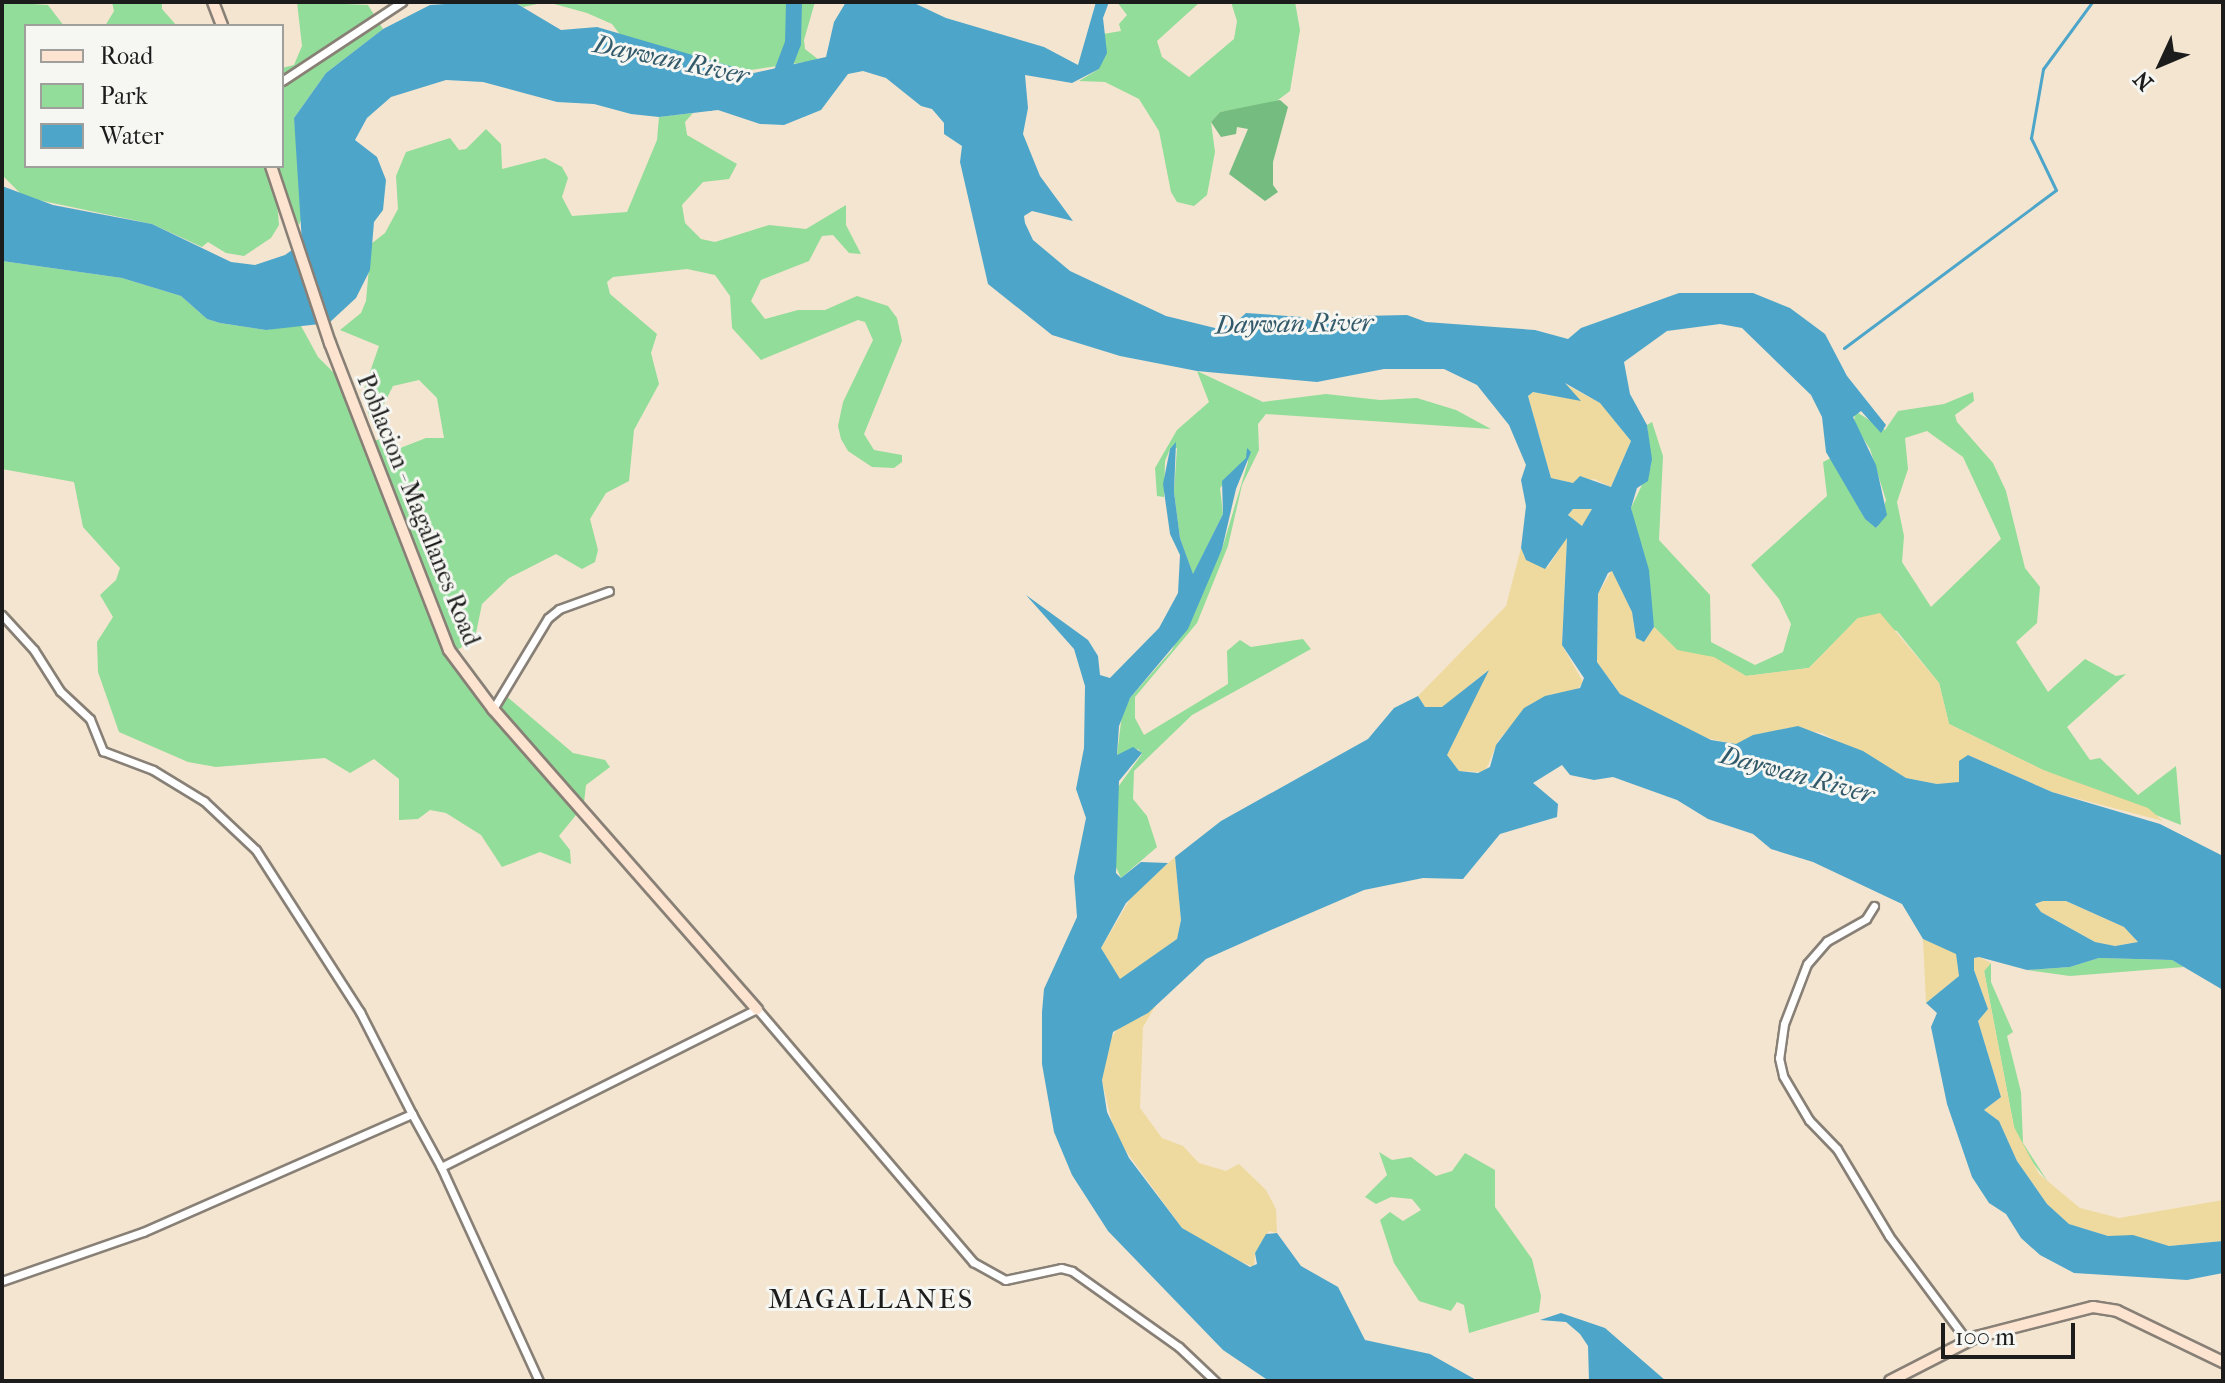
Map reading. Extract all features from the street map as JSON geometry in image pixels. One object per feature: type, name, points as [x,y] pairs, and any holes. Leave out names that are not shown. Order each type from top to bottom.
[{"type":"street","points":[[213,2],[221,24]]},
{"type":"street","points":[[284,80],[402,2]]},
{"type":"street","name":"Poblacion - Magallanes Road","points":[[272,168],[330,343],[444,640],[493,709],[757,1009]]},
{"type":"street","points":[[493,709],[548,618],[559,609],[609,591]]},
{"type":"street","points":[[2,615],[34,650],[60,691],[90,719],[103,751],[153,770],[204,801],[256,850],[360,1012],[441,1167],[539,1381]]},
{"type":"street","points":[[1874,906],[1866,919],[1827,941],[1807,964],[1779,1041],[1780,1066],[1809,1120],[1837,1149],[1889,1236],[1968,1342]]},
{"type":"street","points":[[441,1167],[757,1009],[973,1262],[1005,1280],[1061,1268],[1072,1271],[1179,1347],[1215,1381]]},
{"type":"street","points":[[2,1281],[143,1232],[412,1114]]},
{"type":"street","points":[[1890,1381],[2008,1326],[2093,1307],[2117,1311],[2223,1362]]},
{"type":"green space","points":[[2,2],[48,5],[62,24],[24,24],[24,168],[284,168],[284,68],[294,65],[302,46],[297,2],[368,5],[383,29],[326,73],[294,118],[303,215],[299,225],[275,177],[279,225],[271,238],[244,256],[226,253],[208,242],[202,247],[152,224],[24,197],[2,175]]},
{"type":"green space","points":[[112,2],[162,2],[162,9],[175,24],[106,24],[114,11]]},
{"type":"green space","points":[[514,2],[547,2],[523,7]]},
{"type":"green space","points":[[547,2],[815,2],[804,40],[805,49],[819,60],[744,71],[621,36],[612,24],[587,13]]},
{"type":"green space","points":[[1117,2],[1200,2],[1157,41],[1162,57],[1189,77],[1234,39],[1237,21],[1231,2],[1295,2],[1300,30],[1290,91],[1274,103],[1220,112],[1211,122],[1215,152],[1207,195],[1194,206],[1177,202],[1171,192],[1159,131],[1139,99],[1105,82],[1079,81],[1099,69],[1103,34],[1121,31],[1119,24],[1127,15]]},
{"type":"green space","points":[[1280,100],[1288,107],[1273,162],[1273,185],[1278,192],[1265,201],[1229,174],[1248,129],[1237,127],[1236,134],[1221,137],[1211,122],[1220,112]]},
{"type":"green space","points":[[693,113],[685,122],[687,135],[737,164],[729,179],[703,182],[682,205],[685,223],[701,239],[715,242],[769,225],[806,229],[846,205],[846,225],[861,254],[849,253],[833,235],[822,236],[809,261],[761,280],[751,301],[765,319],[798,310],[825,310],[857,296],[888,306],[897,318],[902,341],[864,434],[874,450],[902,455],[902,462],[894,468],[872,467],[848,451],[841,439],[838,426],[843,402],[873,340],[865,322],[858,320],[761,360],[732,328],[730,296],[715,275],[687,269],[613,277],[607,282],[610,294],[657,334],[651,353],[659,384],[634,430],[629,481],[606,493],[590,519],[598,550],[595,562],[582,569],[556,554],[509,578],[482,604],[475,638],[459,649],[450,647],[374,441],[383,438],[390,452],[426,438],[444,438],[437,398],[419,380],[393,386],[380,412],[369,417],[363,392],[379,346],[340,330],[361,313],[366,301],[371,244],[385,233],[398,209],[396,176],[406,152],[450,138],[459,150],[466,149],[486,129],[501,144],[502,169],[545,158],[562,167],[568,178],[562,197],[572,216],[627,212],[657,140],[659,117]]},
{"type":"green space","points":[[2,261],[122,278],[181,296],[207,319],[220,323],[266,330],[300,324],[318,357],[345,384],[440,629],[495,711],[505,695],[573,753],[605,760],[610,767],[586,785],[584,803],[578,802],[580,810],[559,836],[570,850],[571,864],[540,852],[502,867],[481,835],[446,813],[430,810],[418,819],[399,820],[399,779],[374,759],[350,773],[325,758],[216,767],[188,762],[119,732],[98,672],[97,642],[113,617],[100,595],[116,580],[120,568],[83,527],[74,482],[2,469]]},
{"type":"green space","points":[[1197,371],[1263,402],[1326,394],[1380,400],[1417,398],[1456,410],[1491,429],[1266,414],[1258,424],[1259,450],[1242,485],[1228,546],[1197,623],[1135,697],[1135,718],[1144,735],[1228,684],[1227,651],[1240,640],[1251,647],[1303,639],[1311,649],[1192,715],[1134,771],[1133,799],[1147,816],[1157,847],[1121,878],[1115,865],[1118,787],[1142,754],[1138,749],[1117,755],[1122,714],[1130,698],[1172,650],[1222,549],[1248,462],[1247,449],[1247,457],[1220,488],[1223,514],[1193,575],[1180,538],[1174,492],[1177,448],[1170,449],[1165,461],[1164,497],[1157,496],[1155,468],[1177,430],[1209,402]]},
{"type":"green space","points":[[1973,392],[1974,401],[1955,415],[1957,422],[1993,463],[2006,491],[2025,568],[2040,587],[2037,623],[2016,642],[2048,692],[2085,659],[2116,676],[2126,674],[2067,727],[2090,760],[2100,758],[2138,795],[2176,766],[2181,825],[2043,770],[1949,724],[1939,683],[1897,631],[1858,618],[1809,668],[1746,676],[1727,665],[1677,650],[1654,627],[1631,508],[1651,466],[1647,425],[1652,422],[1663,456],[1659,540],[1710,595],[1711,642],[1755,665],[1783,652],[1791,624],[1779,599],[1751,565],[1827,496],[1823,462],[1831,458],[1838,466],[1865,519],[1877,528],[1886,500],[1870,449],[1854,424],[1855,411],[1885,430],[1898,411],[1944,404]],"holes":[[[1927,431],[1963,457],[2001,539],[1931,607],[1902,562],[1904,536],[1897,502],[1908,469],[1905,438]]]},
{"type":"green space","points":[[2099,958],[2172,960],[2184,967],[2070,976],[2027,970],[2070,967]]},
{"type":"green space","points":[[1991,963],[1991,982],[2013,1032],[2007,1036],[2021,1092],[2023,1143],[2048,1182],[2021,1148],[2014,1127],[1984,971]]},
{"type":"green space","points":[[1379,1152],[1392,1160],[1411,1157],[1436,1176],[1452,1171],[1465,1153],[1495,1170],[1495,1207],[1532,1259],[1541,1296],[1539,1312],[1469,1333],[1464,1305],[1457,1302],[1451,1311],[1419,1301],[1394,1263],[1380,1220],[1390,1212],[1403,1221],[1421,1210],[1412,1199],[1391,1197],[1376,1204],[1365,1197],[1387,1175]]},
{"type":"sand","points":[[1563,383],[1600,403],[1631,441],[1611,487],[1594,479],[1573,483],[1551,478],[1528,396],[1533,392],[1579,400]]},
{"type":"sand","points":[[1573,509],[1593,509],[1582,526],[1568,515]]},
{"type":"sand","points":[[1567,536],[1562,645],[1583,682],[1575,692],[1552,694],[1529,705],[1498,741],[1485,772],[1459,771],[1446,755],[1487,671],[1442,708],[1425,707],[1418,696],[1506,606],[1521,548],[1526,560],[1548,567]]},
{"type":"sand","points":[[1612,570],[1632,612],[1636,638],[1646,639],[1654,627],[1677,650],[1714,657],[1746,676],[1809,668],[1858,618],[1880,613],[1939,683],[1949,724],[2043,770],[2148,808],[2163,821],[2052,792],[1968,755],[1959,766],[1959,783],[1937,784],[1906,778],[1822,733],[1787,728],[1736,744],[1701,737],[1620,694],[1597,662],[1598,594]]},
{"type":"sand","points":[[1175,857],[1181,920],[1177,939],[1120,980],[1101,948],[1132,896]]},
{"type":"sand","points":[[2043,901],[2066,901],[2124,927],[2138,942],[2114,946],[2095,942],[2041,912],[2035,905]]},
{"type":"sand","points":[[1923,939],[1956,953],[1959,976],[1926,1003]]},
{"type":"sand","points":[[1974,958],[1991,963],[1984,971],[2014,1127],[2039,1174],[2080,1208],[2119,1218],[2223,1200],[2223,1241],[2169,1246],[2108,1236],[2069,1224],[2047,1204],[2017,1161],[1999,1121],[1984,1110],[2001,1097],[1978,1021],[1988,1009],[1974,970]]},
{"type":"sand","points":[[1158,1002],[1143,1027],[1140,1108],[1162,1138],[1183,1146],[1199,1163],[1226,1171],[1239,1164],[1266,1190],[1276,1209],[1277,1233],[1269,1231],[1255,1253],[1254,1267],[1216,1252],[1182,1228],[1115,1136],[1102,1080],[1108,1042],[1123,1022],[1142,1017]]},
{"type":"water","name":"Daywan River","points":[[514,2],[561,30],[597,27],[754,73],[826,57],[834,22],[846,2],[912,2],[946,18],[1044,47],[1078,65],[1096,2],[1109,2],[1103,18],[1107,53],[1099,69],[1072,83],[1025,75],[1028,108],[1023,134],[1040,176],[1073,221],[1032,211],[1024,216],[1025,223],[1033,240],[1070,271],[1166,316],[1215,328],[1234,324],[1246,313],[1302,317],[1318,324],[1359,316],[1407,315],[1426,322],[1535,330],[1568,339],[1581,328],[1679,293],[1753,293],[1790,308],[1825,334],[1847,376],[1886,425],[1881,433],[1861,411],[1853,417],[1876,465],[1887,515],[1876,528],[1865,519],[1826,452],[1822,417],[1811,395],[1742,328],[1720,324],[1667,331],[1624,362],[1630,394],[1647,425],[1652,459],[1648,481],[1637,488],[1631,508],[1649,570],[1654,627],[1644,642],[1636,638],[1632,612],[1612,571],[1608,573],[1598,594],[1597,662],[1620,694],[1711,740],[1736,744],[1753,735],[1798,726],[1863,751],[1906,778],[1937,784],[1959,782],[1959,761],[1968,755],[2052,792],[2160,824],[2223,856],[2223,990],[2172,960],[2099,958],[2070,967],[2027,970],[1979,957],[1974,958],[1974,970],[1988,1009],[1978,1021],[2001,1097],[1984,1110],[1999,1121],[2017,1161],[2047,1204],[2069,1224],[2108,1236],[2133,1235],[2169,1246],[2223,1241],[2223,1273],[2187,1280],[2074,1273],[2040,1255],[2021,1238],[2006,1214],[1989,1203],[1972,1177],[1947,1104],[1931,1027],[1937,1013],[1926,1003],[1959,976],[1956,954],[1923,939],[1902,904],[1813,862],[1771,849],[1753,834],[1708,819],[1677,800],[1613,777],[1594,780],[1570,775],[1562,765],[1533,783],[1558,804],[1557,817],[1500,834],[1463,879],[1423,878],[1364,890],[1271,930],[1206,959],[1148,1013],[1113,1032],[1102,1080],[1107,1112],[1129,1158],[1182,1228],[1250,1267],[1257,1264],[1255,1253],[1266,1234],[1277,1233],[1301,1266],[1338,1287],[1365,1340],[1430,1354],[1478,1381],[1269,1381],[1223,1350],[1108,1231],[1072,1175],[1054,1132],[1042,1064],[1042,1012],[1044,989],[1077,917],[1074,877],[1086,818],[1076,789],[1084,748],[1085,686],[1074,649],[1026,595],[1088,640],[1098,656],[1100,675],[1110,678],[1159,628],[1178,593],[1180,555],[1170,534],[1163,484],[1170,449],[1176,442],[1174,492],[1180,538],[1193,574],[1223,514],[1222,481],[1246,458],[1247,448],[1251,452],[1236,489],[1222,549],[1188,629],[1130,698],[1119,726],[1117,755],[1133,747],[1142,753],[1119,781],[1116,873],[1121,878],[1141,862],[1168,863],[1126,903],[1101,948],[1120,979],[1177,939],[1181,920],[1175,857],[1221,821],[1368,739],[1394,708],[1418,696],[1425,707],[1442,707],[1489,670],[1447,755],[1459,771],[1478,773],[1490,767],[1496,745],[1524,708],[1545,696],[1580,688],[1584,678],[1562,645],[1567,538],[1545,569],[1526,560],[1521,548],[1526,506],[1521,480],[1526,465],[1509,425],[1477,385],[1444,369],[1384,369],[1317,382],[1197,371],[1120,356],[1052,335],[988,284],[960,162],[962,146],[944,134],[944,123],[932,109],[921,106],[886,78],[863,71],[848,74],[821,110],[784,125],[760,124],[718,110],[659,117],[631,114],[594,104],[557,102],[483,82],[446,80],[391,97],[367,118],[355,140],[377,157],[386,180],[383,210],[374,222],[370,270],[356,298],[329,323],[266,330],[220,323],[207,319],[181,296],[122,278],[2,261],[2,186],[53,205],[152,224],[231,262],[255,265],[285,255],[302,243],[294,118],[326,73],[383,29],[430,5]],"holes":[[[1565,383],[1600,403],[1631,441],[1611,487],[1580,476],[1573,483],[1551,478],[1528,396],[1533,392],[1581,401]],[[1573,509],[1592,509],[1582,526],[1568,515]],[[2066,901],[2124,927],[2138,942],[2115,946],[2095,942],[2041,912],[2035,904]]]},
{"type":"water","points":[[1561,1313],[1605,1328],[1666,1381],[1589,1381],[1588,1346],[1580,1334],[1566,1322],[1540,1320]]},
{"type":"waterway","points":[[777,85],[793,43],[794,2]]},
{"type":"waterway","points":[[1844,348],[2056,190],[2031,138],[2043,69],[2092,2]]},
{"type":"district","name":"MAGALLANES","points":[[871,1299]]}]
